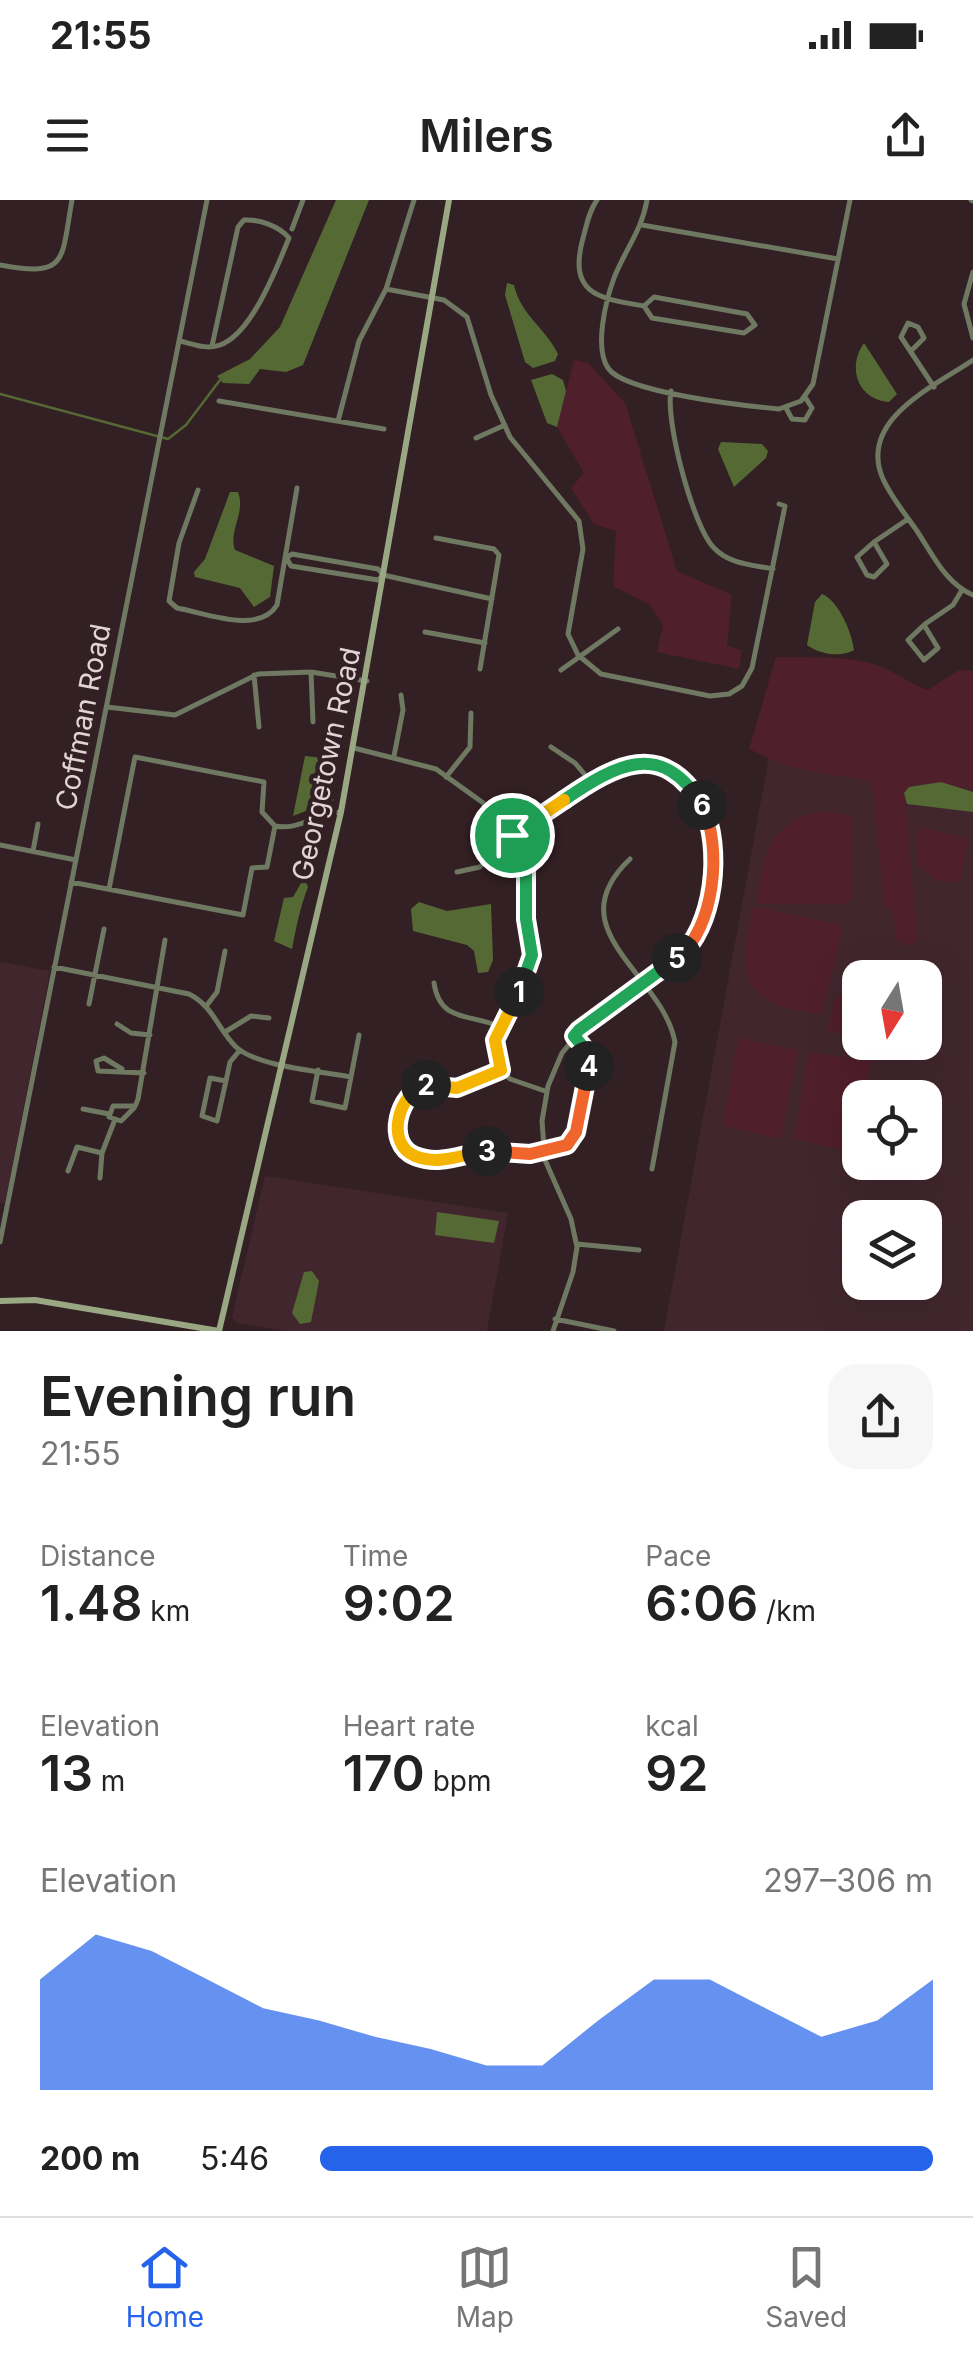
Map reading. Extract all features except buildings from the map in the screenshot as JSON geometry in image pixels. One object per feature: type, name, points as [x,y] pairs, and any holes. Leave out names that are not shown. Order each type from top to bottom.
[{"type":"main road","name":"Georgetown Road","points":[[219,1331],[341,812],[449,200]]},
{"type":"main road","points":[[0,1301],[30,1300],[219,1331]]},
{"type":"street","points":[[0,265],[37,272],[56,264],[72,200]]},
{"type":"street","name":"Coffman Road","points":[[0,1242],[207,200]]},
{"type":"street","points":[[292,229],[303,200]]},
{"type":"street","points":[[338,421],[360,341],[386,289],[414,200]]},
{"type":"street","points":[[597,200],[590,212],[578,269],[589,289],[609,300],[644,306],[654,298],[747,314],[755,325],[746,334],[670,321],[649,317],[644,306]]},
{"type":"street","points":[[647,200],[642,225],[616,275],[609,300],[602,348],[611,372],[625,382],[786,408],[805,398],[814,381],[850,200]]},
{"type":"street","points":[[179,340],[212,346],[232,336],[258,304],[288,238],[283,230],[254,220],[244,220],[238,227],[212,346]]},
{"type":"street","points":[[642,225],[838,259]]},
{"type":"street","points":[[973,272],[964,307],[973,338]]},
{"type":"street","points":[[386,289],[451,303],[467,317],[505,425],[523,455],[571,505],[580,521],[583,549],[568,626],[578,655],[594,671],[614,680],[710,696],[738,689],[753,666],[785,506],[779,504]]},
{"type":"street","points":[[910,351],[922,345],[924,335],[913,324],[902,327],[901,338],[934,387]]},
{"type":"street","points":[[216,328],[232,336]]},
{"type":"street","points":[[973,360],[892,418],[879,444],[881,475],[908,519],[946,574],[973,595]]},
{"type":"street","points":[[671,391],[670,423],[707,539],[728,558],[773,569]]},
{"type":"street","points":[[786,408],[794,420],[807,418],[812,406],[805,398]]},
{"type":"street","points":[[219,400],[384,429]]},
{"type":"street","points":[[476,438],[505,425]]},
{"type":"street","points":[[198,490],[179,544],[168,592],[171,604],[252,621],[264,619],[277,605],[297,488]]},
{"type":"street","points":[[874,542],[887,563],[884,572],[874,577],[858,560],[860,550],[908,519]]},
{"type":"street","points":[[436,538],[498,552],[480,669]]},
{"type":"street","points":[[286,559],[292,554],[378,569],[384,575],[492,599]]},
{"type":"street","points":[[286,559],[291,566],[378,580],[384,575]]},
{"type":"street","points":[[924,625],[938,650],[924,660],[908,640],[924,625],[952,606],[962,590]]},
{"type":"street","points":[[561,670],[618,629]]},
{"type":"street","points":[[425,632],[484,643]]},
{"type":"street","points":[[105,707],[174,715],[254,675],[311,672],[367,681]]},
{"type":"street","points":[[311,672],[312,722]]},
{"type":"street","points":[[254,675],[258,727]]},
{"type":"street","points":[[394,756],[403,710],[401,694]]},
{"type":"street","points":[[446,777],[470,747],[471,713]]},
{"type":"street","points":[[551,747],[575,763],[590,782]]},
{"type":"street","points":[[354,748],[422,762],[500,815],[512,835],[526,864],[526,919],[532,962],[500,1027],[494,1051],[501,1070],[517,1083],[546,1091]]},
{"type":"street","points":[[109,889],[136,758],[264,782],[262,812],[275,826],[290,827],[322,814],[341,812]]},
{"type":"street","points":[[457,872],[480,866],[512,835],[590,782],[628,764],[656,765],[672,773],[705,810],[713,836],[714,862],[694,942],[600,1010],[574,1036],[546,1091],[544,1152],[576,1244],[574,1272],[553,1331]]},
{"type":"street","points":[[33,852],[38,824]]},
{"type":"street","points":[[71,882],[243,915],[252,868],[267,867],[275,826]]},
{"type":"street","points":[[0,845],[76,860]]},
{"type":"street","points":[[630,859],[608,882],[602,914],[609,933],[668,1022],[675,1045],[652,1169]]},
{"type":"street","points":[[89,1004],[104,929]]},
{"type":"street","points":[[114,1122],[135,1106],[144,1074],[164,940]]},
{"type":"street","points":[[207,1006],[218,990],[225,951]]},
{"type":"street","points":[[54,967],[189,994],[207,1006],[240,1050],[261,1061],[351,1077]]},
{"type":"street","points":[[434,984],[440,1003],[450,1014],[500,1027]]},
{"type":"street","points":[[225,1032],[251,1016],[269,1018]]},
{"type":"street","points":[[118,1024],[129,1032],[150,1035]]},
{"type":"street","points":[[318,1070],[312,1101],[342,1109],[359,1035]]},
{"type":"street","points":[[501,1070],[457,1088],[417,1088],[406,1098],[400,1142],[416,1156],[445,1160],[487,1151],[544,1152],[565,1147],[576,1132],[589,1063],[586,1050],[574,1036]]},
{"type":"street","points":[[226,1080],[209,1079],[202,1117],[218,1120],[231,1060],[240,1050]]},
{"type":"street","points":[[122,1069],[104,1058],[96,1060],[98,1071],[122,1069],[144,1074]]},
{"type":"street","points":[[108,1114],[114,1106],[135,1106]]},
{"type":"street","points":[[83,1110],[108,1114],[114,1122]]},
{"type":"street","points":[[100,1178],[102,1153],[114,1122]]},
{"type":"street","points":[[68,1171],[77,1146],[102,1153]]},
{"type":"street","points":[[576,1244],[639,1250]]},
{"type":"street","points":[[555,1319],[614,1331]]},
{"type":"shaded area","points":[[336,200],[369,200],[303,365],[286,372],[260,369],[249,384],[223,383],[217,376],[250,359],[280,327]]},
{"type":"shaded area","points":[[507,283],[514,285],[522,305],[553,345],[558,354],[555,361],[533,368],[525,362],[505,295]]},
{"type":"shaded area","points":[[864,343],[897,394],[889,402],[869,395],[858,380],[856,362]]},
{"type":"shaded area","points":[[574,360],[588,363],[625,403],[677,571],[732,595],[727,646],[742,650],[739,669],[657,652],[663,625],[650,605],[613,586],[616,531],[594,524],[571,488],[584,473],[557,427]]},
{"type":"shaded area","points":[[552,374],[563,380],[566,391],[557,427],[547,423],[531,380]]},
{"type":"shaded area","points":[[721,442],[762,444],[768,451],[766,458],[734,487],[718,449]]},
{"type":"shaded area","points":[[230,492],[238,492],[240,500],[235,550],[274,566],[270,597],[254,607],[240,588],[195,577]]},
{"type":"shaded area","points":[[822,594],[844,618],[854,650],[830,654],[807,645],[815,602]]},
{"type":"shaded area","points":[[776,657],[867,662],[928,690],[959,670],[973,671],[973,789],[917,783],[905,793],[917,939],[911,946],[895,940],[894,913],[884,904],[872,782],[786,766],[749,749]]},
{"type":"shaded area","points":[[771,746],[973,778],[973,1331],[664,1331]]},
{"type":"shaded area","points":[[305,756],[334,759],[335,775],[327,789],[334,800],[293,816]]},
{"type":"shaded area","points":[[941,782],[973,792],[973,812],[907,804],[904,793],[909,787]]},
{"type":"shaded area","points":[[826,811],[851,815],[851,899],[846,904],[757,904],[762,869],[781,830],[807,815]]},
{"type":"shaded area","points":[[921,827],[968,839],[960,882],[937,881],[918,865],[916,839]]},
{"type":"shaded area","points":[[304,878],[308,887],[292,949],[274,941],[284,898],[293,897]]},
{"type":"shaded area","points":[[419,902],[447,911],[491,904],[493,960],[488,972],[478,973],[474,951],[467,945],[413,931],[411,909]]},
{"type":"shaded area","points":[[753,907],[838,924],[842,932],[822,1015],[775,1004],[751,985],[745,954]]},
{"type":"shaded area","points":[[0,962],[50,971],[5,1204],[0,1203]]},
{"type":"shaded area","points":[[842,993],[842,1033],[827,1033],[834,999]]},
{"type":"shaded area","points":[[738,1038],[798,1050],[781,1139],[723,1126]]},
{"type":"shaded area","points":[[809,1052],[842,1057],[842,1060],[871,1061],[867,1080],[842,1080],[842,1150],[794,1138]]},
{"type":"shaded area","points":[[265,1176],[508,1213],[487,1331],[288,1331],[237,1323],[232,1317]]},
{"type":"shaded area","points":[[437,1212],[499,1221],[494,1243],[435,1235]]},
{"type":"shaded area","points":[[312,1271],[319,1281],[311,1322],[300,1324],[292,1313],[304,1272]]},
{"type":"waterway","points":[[0,394],[168,439],[186,425],[220,380]]},
{"type":"route","points":[[646,764],[667,770],[684,781],[698,799],[713,836],[714,862],[698,932],[687,950],[600,1010],[574,1036],[586,1050],[589,1063],[576,1132],[567,1145],[530,1154],[479,1152],[450,1160],[416,1156],[404,1148],[398,1132],[410,1092],[424,1085],[464,1086],[501,1070],[494,1054],[498,1030],[528,975],[532,958],[526,919],[526,864],[512,835],[613,768],[646,764]]}]
